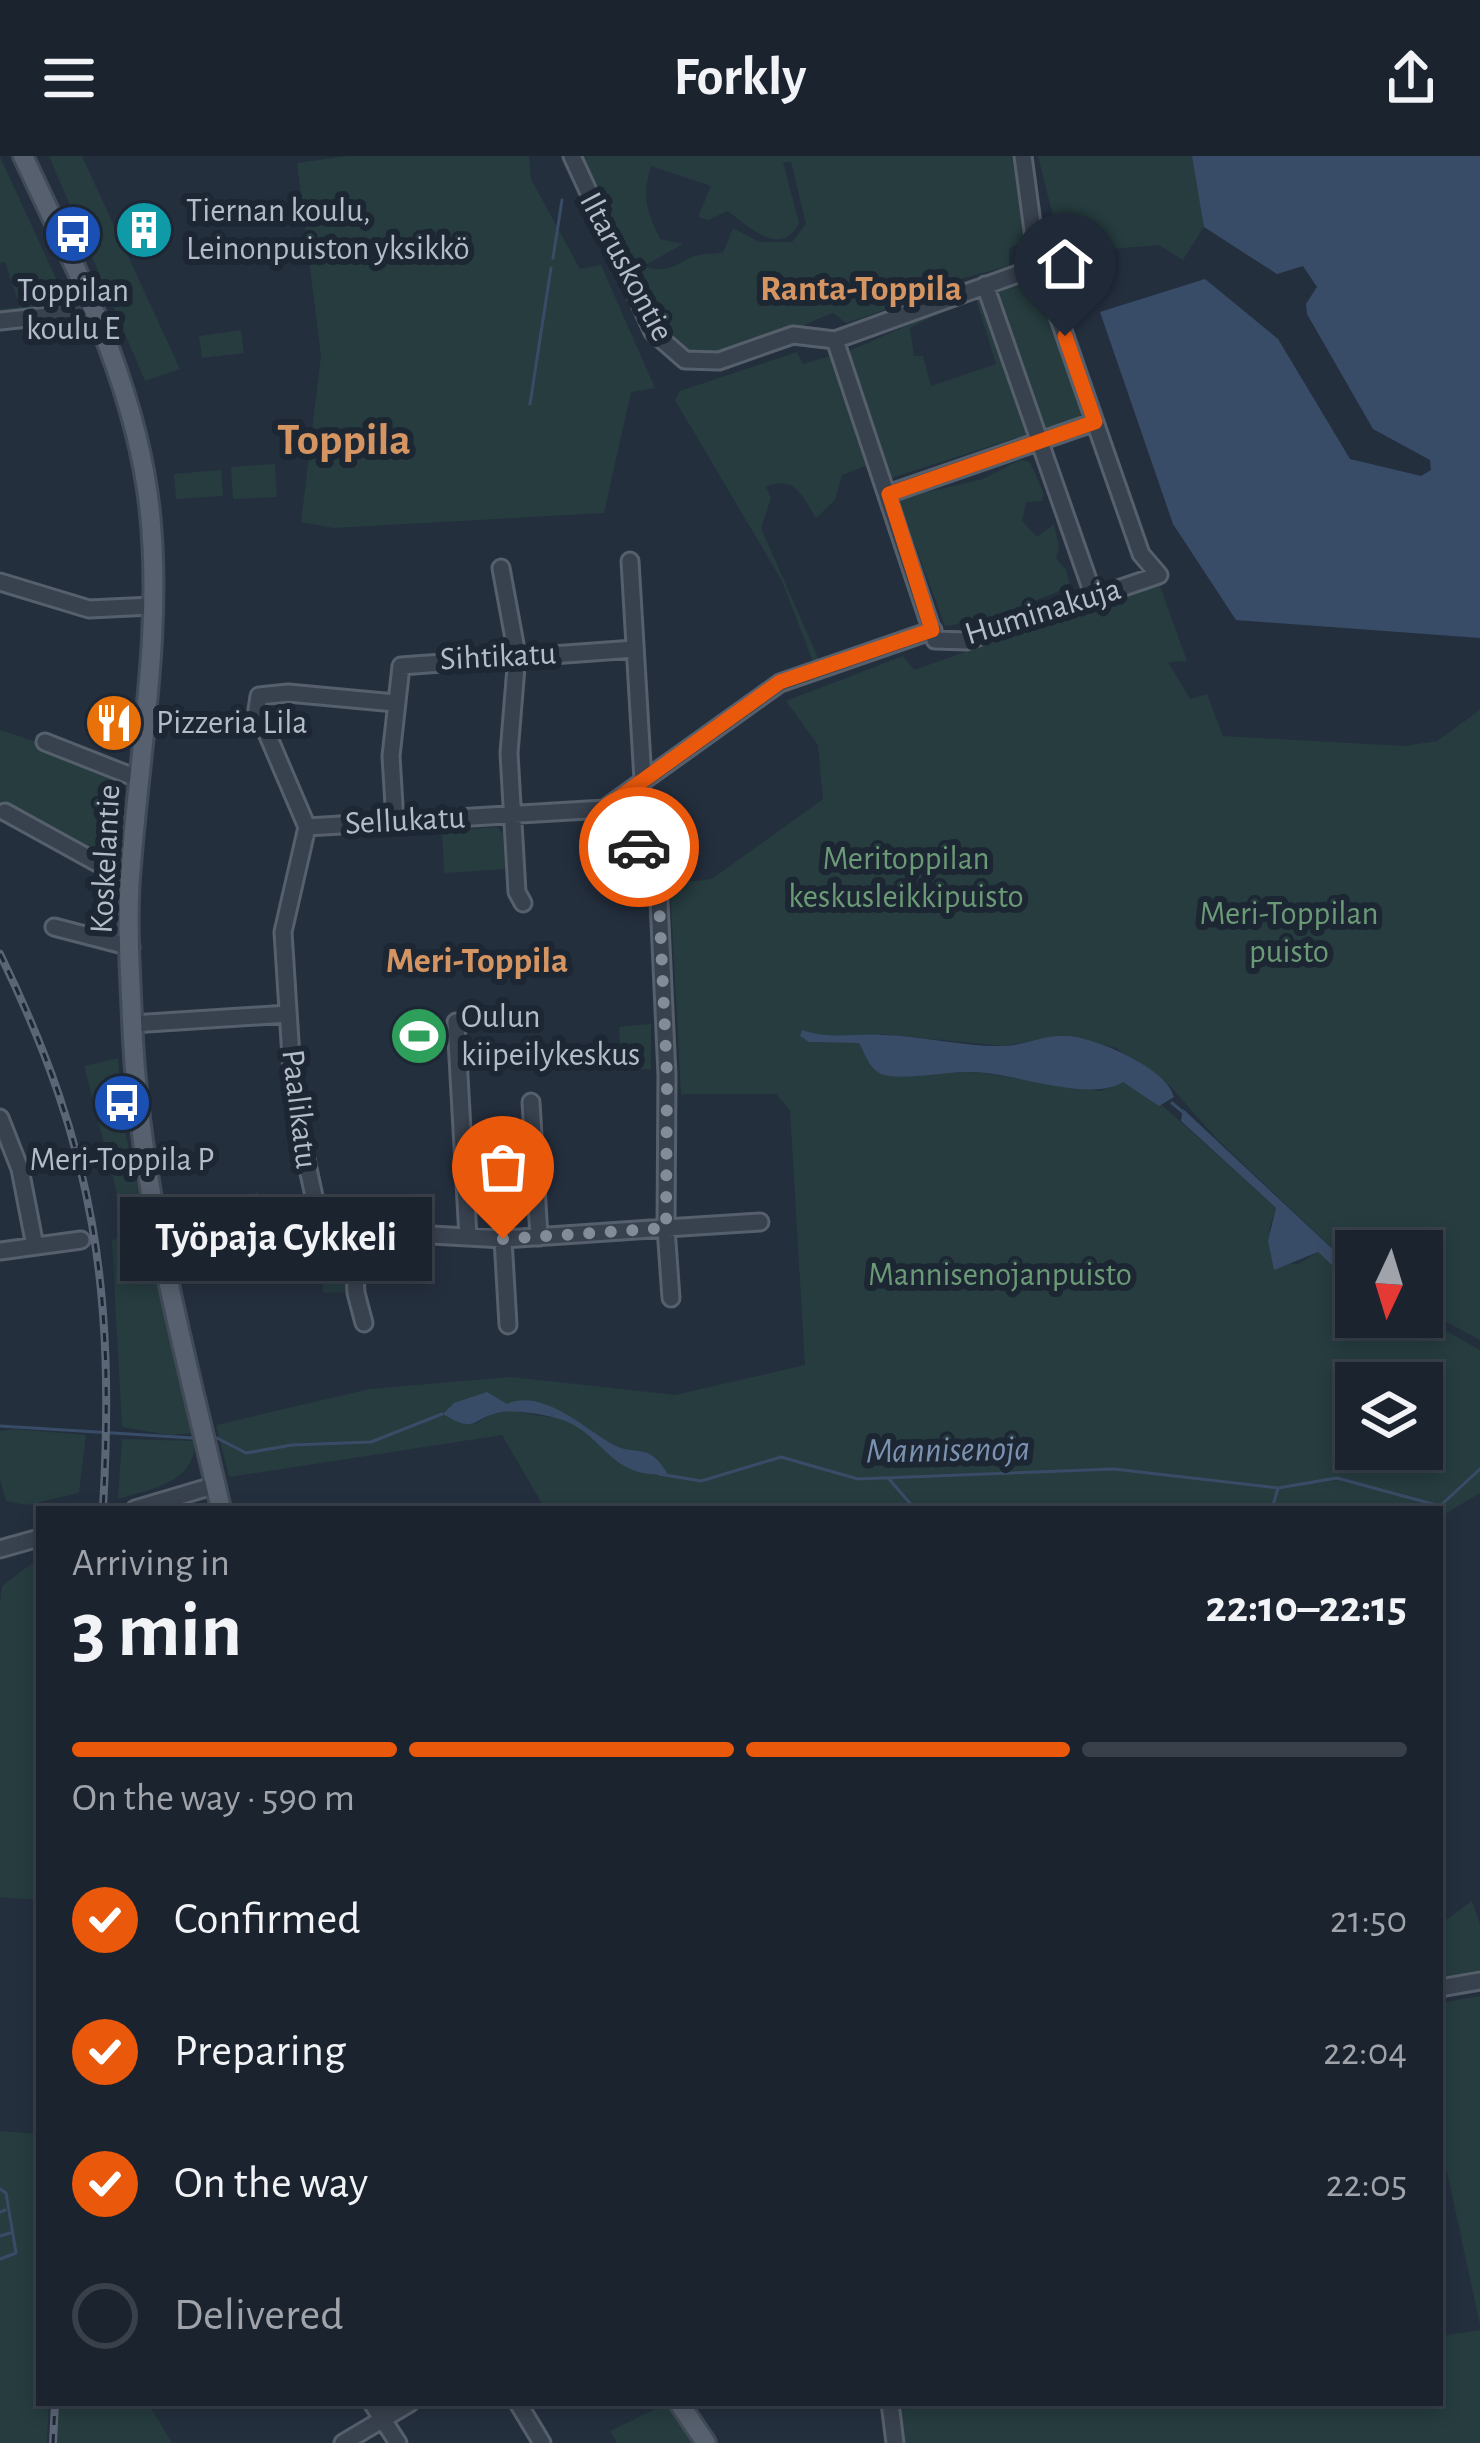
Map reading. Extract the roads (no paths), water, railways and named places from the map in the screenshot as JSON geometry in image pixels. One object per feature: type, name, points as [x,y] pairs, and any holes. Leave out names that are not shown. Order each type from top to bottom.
[{"type":"main road","name":"Koskelantie","points":[[23,156],[94,311],[130,405],[149,508],[152,605],[130,872],[132,1024],[148,1182],[220,1506]]},
{"type":"main road","points":[[681,2406],[706,2443]]},
{"type":"street","name":"Iltaruskontie","points":[[572,156],[653,332],[670,352],[701,363],[793,335],[835,340],[1040,266]]},
{"type":"street","points":[[889,494],[1095,422],[1040,266],[1022,156]]},
{"type":"street","points":[[985,285],[1094,597]]},
{"type":"street","points":[[0,321],[94,311]]},
{"type":"street","points":[[671,1298],[658,879],[619,818],[604,809],[791,676],[932,630],[835,340]]},
{"type":"street","name":"Huminakuja","points":[[932,630],[935,640],[965,641],[1159,575],[1141,554],[1095,422]]},
{"type":"street","points":[[630,560],[643,781]]},
{"type":"street","points":[[501,568],[517,656],[509,753],[517,892],[523,903]]},
{"type":"street","points":[[0,582],[89,609],[152,605]]},
{"type":"street","name":"Sihtikatu","points":[[395,703],[398,674],[407,662],[634,649]]},
{"type":"street","points":[[307,827],[257,710],[259,696],[266,692],[395,703],[395,822]]},
{"type":"street","points":[[45,742],[140,778]]},
{"type":"street","name":"Sellukatu","points":[[288,1014],[284,912],[307,827],[604,809]]},
{"type":"street","points":[[4,812],[112,871],[130,872]]},
{"type":"street","points":[[54,927],[130,947]]},
{"type":"street","points":[[132,1024],[288,1014]]},
{"type":"street","name":"Paalikatu","points":[[288,1014],[294,1105],[315,1215],[325,1227],[353,1231]]},
{"type":"street","points":[[455,1022],[468,1237]]},
{"type":"street","points":[[530,1102],[539,1238]]},
{"type":"street","points":[[0,1118],[20,1169],[35,1246]]},
{"type":"street","points":[[364,1323],[356,1293],[353,1231],[503,1239],[760,1222]]},
{"type":"street","points":[[503,1239],[508,1325]]},
{"type":"street","points":[[0,1251],[81,1240]]},
{"type":"street","points":[[145,1506],[215,1485]]},
{"type":"street","points":[[0,1549],[36,1539]]},
{"type":"street","points":[[1443,1987],[1480,1981]]},
{"type":"street","points":[[374,2406],[398,2443]]},
{"type":"street","points":[[344,2443],[405,2406]]},
{"type":"street","points":[[520,2406],[542,2443]]},
{"type":"street","points":[[890,2406],[895,2443]]},
{"type":"water","points":[[1192,156],[1480,156],[1480,638],[1236,620],[1173,524],[1100,312],[1205,279],[1278,339],[1350,459],[1421,476],[1431,470],[1430,460],[1373,429],[1307,314],[1306,304],[1317,287],[1303,266],[1277,274],[1204,227]]},
{"type":"water","points":[[802,1030],[989,1046],[1060,1036],[1081,1038],[1145,1066],[1169,1086],[1174,1097],[1159,1106],[1123,1082],[1092,1089],[974,1072],[884,1075],[874,1069],[859,1043],[809,1042],[800,1036]]},
{"type":"water","points":[[1183,1109],[1335,1251],[1335,1268],[1318,1252],[1274,1270],[1268,1241],[1276,1208],[1181,1121]]},
{"type":"water","points":[[487,1392],[507,1404],[520,1400],[548,1405],[612,1444],[648,1453],[668,1474],[632,1469],[572,1424],[550,1417],[501,1412],[468,1424],[443,1414],[454,1403]]},
{"type":"waterway","points":[[553,258],[562,200]]},
{"type":"waterway","points":[[530,404],[551,268]]},
{"type":"waterway","points":[[1172,1103],[1184,1113]]},
{"type":"waterway","name":"Mannisenoja","points":[[217,1438],[246,1453],[292,1445],[371,1442],[442,1414]]},
{"type":"waterway","points":[[0,1426],[193,1438]]},
{"type":"waterway","name":"Mannisenoja","points":[[659,1474],[701,1481],[781,1457],[858,1479],[1114,1469],[1278,1488],[1337,1478],[1440,1506],[1480,1469]]},
{"type":"waterway","points":[[889,1479],[912,1506]]},
{"type":"waterway","points":[[1273,1506],[1278,1488]]},
{"type":"waterway","points":[[0,2189],[6,2193],[16,2253],[0,2259]]},
{"type":"waterway","points":[[0,2212],[5,2210]]},
{"type":"waterway","points":[[0,2236],[10,2233]]},
{"type":"railway","points":[[0,954],[58,1093],[92,1224],[105,1358],[103,1506]]},
{"type":"railway","points":[[53,2443],[55,2406]]},
{"type":"place","name":"Tiernan koulu, Leinonpuiston yksikkö","points":[[144,230]]},
{"type":"place","name":"Toppilan koulu E","points":[[73,234]]},
{"type":"place","name":"Pizzeria Lila","points":[[114,723]]},
{"type":"place","name":"Oulun kiipeilykeskus","points":[[419,1036]]},
{"type":"place","name":"Meri-Toppila P","points":[[122,1103]]},
{"type":"place","name":"Työpaja Cykkeli","points":[[503,1239]]},
{"type":"district","name":"Ranta-Toppila","points":[[861,289]]},
{"type":"district","name":"Toppila","points":[[344,440]]},
{"type":"district","name":"Meri-Toppila","points":[[477,961]]},
{"type":"park label","name":"Meritoppilan keskusleikkipuisto","points":[[906,878]]},
{"type":"park label","name":"Meri-Toppilan puisto","points":[[1289,933]]},
{"type":"park label","name":"Mannisenojanpuisto","points":[[1000,1275]]}]
